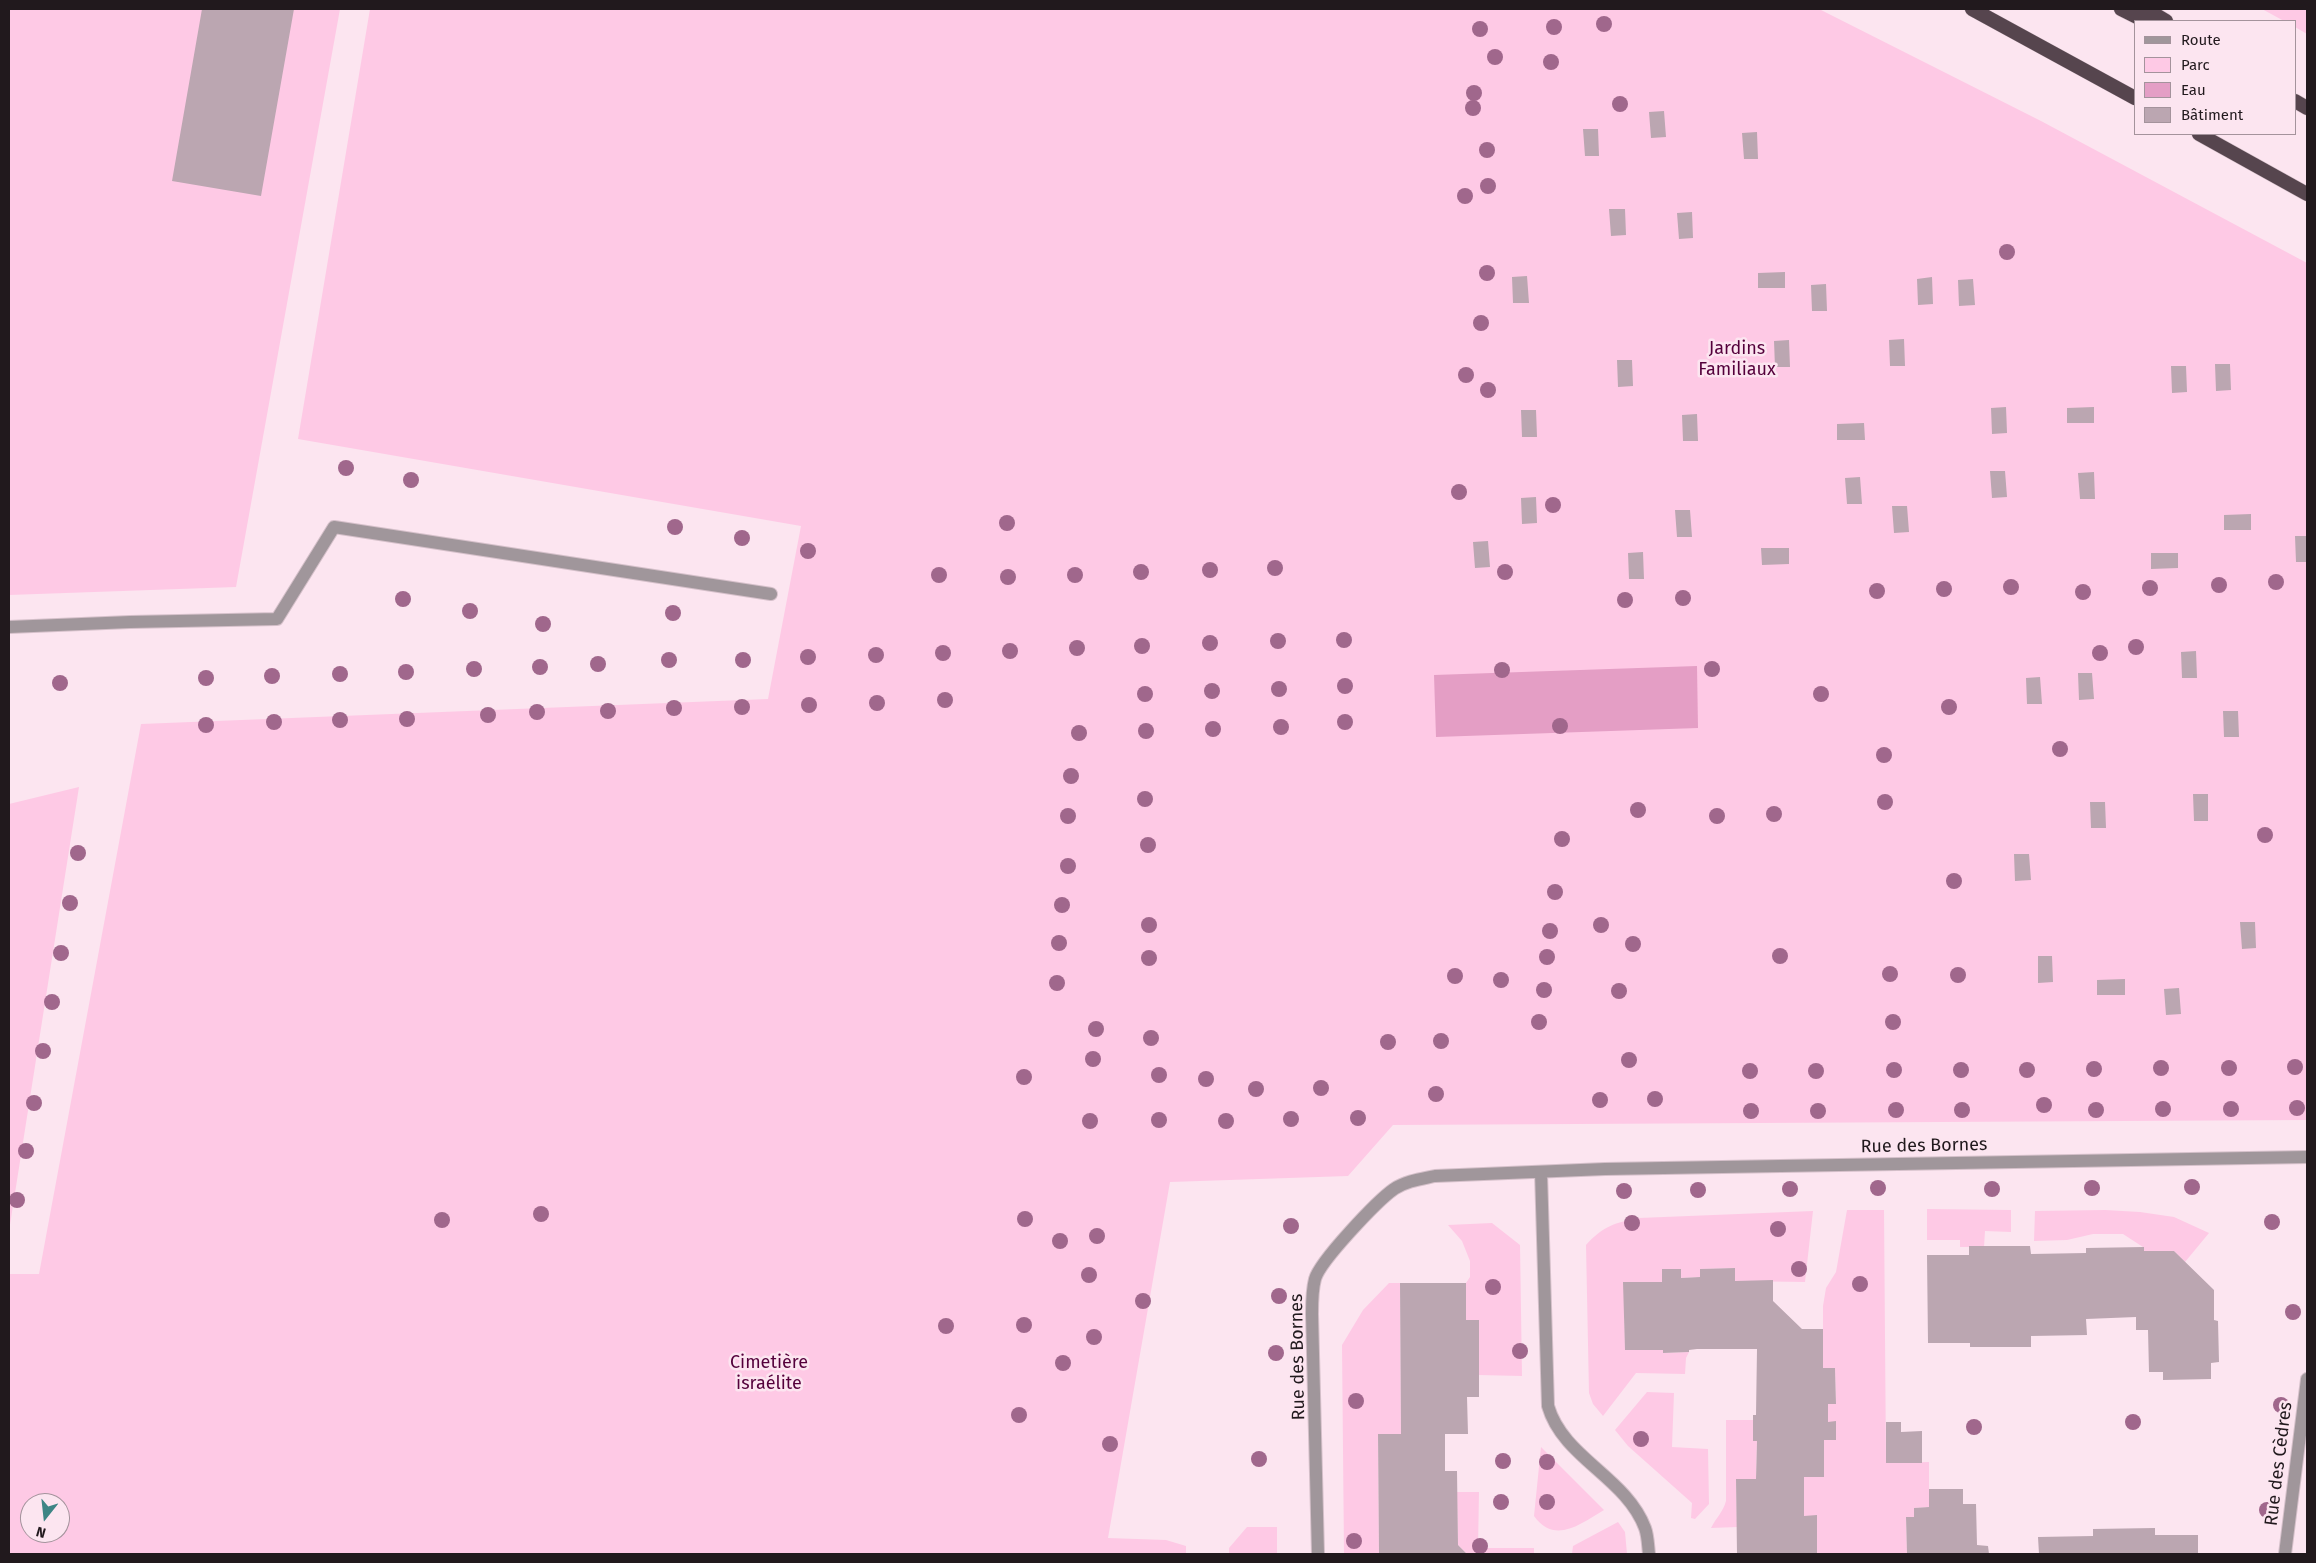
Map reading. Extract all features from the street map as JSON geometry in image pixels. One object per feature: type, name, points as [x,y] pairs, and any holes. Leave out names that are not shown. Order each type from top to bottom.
[{"type":"highway","points":[[1972,9],[2134,97]]},
{"type":"highway","points":[[2121,9],[2143,20]]},
{"type":"highway","points":[[2146,9],[2164,20]]},
{"type":"highway","points":[[2296,102],[2307,108]]},
{"type":"highway","points":[[2201,135],[2307,194]]},
{"type":"street","points":[[9,627],[277,619],[334,527],[771,594]]},
{"type":"street","name":"Rue des Bornes","points":[[1318,1554],[1312,1296],[1315,1278],[1325,1260],[1394,1189],[1413,1180],[1435,1176],[1541,1172],[2307,1157]]},
{"type":"street","points":[[1541,1172],[1548,1406],[1552,1419],[1561,1434],[1617,1487],[1635,1510],[1645,1528],[1649,1554]]},
{"type":"street","name":"Rue des Cèdres","points":[[2285,1554],[2307,1379]]},
{"type":"green space","points":[[9,9],[340,9],[236,587],[9,595]]},
{"type":"green space","points":[[370,9],[1819,9],[2041,121],[2307,263],[2307,1120],[1393,1125],[1348,1176],[1170,1182],[1108,1538],[1166,1540],[1186,1546],[1186,1554],[9,1554],[9,1274],[39,1274],[141,724],[768,699],[801,526],[298,439]]},
{"type":"green space","points":[[2262,9],[2307,9],[2307,34],[2296,28],[2296,20],[2282,20]]},
{"type":"green space","points":[[79,787],[9,1231],[9,804]]},
{"type":"green space","points":[[1927,1209],[2011,1210],[2011,1232],[1985,1231],[1984,1247],[1960,1247],[1960,1240],[1927,1240]]},
{"type":"green space","points":[[1847,1210],[1884,1210],[1886,1463],[1929,1462],[1929,1507],[1914,1508],[1914,1517],[1906,1517],[1907,1554],[1817,1554],[1817,1516],[1804,1516],[1804,1477],[1824,1477],[1824,1440],[1836,1440],[1836,1422],[1828,1422],[1828,1404],[1836,1403],[1835,1368],[1823,1368],[1823,1306],[1826,1288],[1836,1272]]},
{"type":"green space","points":[[2105,1210],[2140,1212],[2174,1217],[2209,1233],[2185,1262],[2174,1251],[2144,1251],[2143,1247],[2123,1234],[2093,1234],[2067,1240],[2034,1241],[2035,1211]]},
{"type":"green space","points":[[1813,1211],[1805,1282],[1735,1281],[1735,1268],[1700,1269],[1700,1277],[1681,1278],[1681,1269],[1662,1269],[1662,1282],[1624,1282],[1625,1350],[1663,1350],[1663,1353],[1689,1352],[1686,1358],[1685,1374],[1636,1373],[1603,1416],[1593,1404],[1589,1393],[1586,1245],[1592,1239],[1610,1226],[1639,1218]]},
{"type":"green space","points":[[1492,1223],[1520,1245],[1522,1376],[1479,1375],[1479,1320],[1466,1320],[1466,1283],[1470,1277],[1470,1261],[1462,1241],[1448,1225]]},
{"type":"green space","points":[[1389,1283],[1400,1283],[1401,1434],[1378,1435],[1379,1554],[1344,1554],[1342,1345],[1363,1310]]},
{"type":"green space","points":[[1647,1392],[1674,1393],[1672,1447],[1708,1449],[1709,1504],[1695,1519],[1691,1518],[1692,1503],[1628,1446],[1615,1430]]},
{"type":"green space","points":[[1726,1420],[1753,1420],[1753,1441],[1757,1441],[1756,1479],[1736,1479],[1737,1527],[1711,1528],[1726,1501]]},
{"type":"green space","points":[[1541,1447],[1604,1510],[1577,1526],[1568,1529],[1559,1531],[1542,1525],[1534,1516]]},
{"type":"green space","points":[[1457,1492],[1479,1492],[1478,1548],[1534,1548],[1534,1554],[1467,1554],[1458,1545]]},
{"type":"green space","points":[[1618,1522],[1625,1532],[1627,1554],[1572,1554],[1573,1546]]},
{"type":"green space","points":[[1247,1527],[1277,1527],[1277,1554],[1229,1554],[1229,1548]]},
{"type":"water","points":[[1697,666],[1698,728],[1436,737],[1434,675]]},
{"type":"building","points":[[202,9],[294,9],[261,196],[172,181]]},
{"type":"building","points":[[1664,111],[1666,137],[1651,138],[1649,112]]},
{"type":"building","points":[[1583,129],[1598,129],[1599,156],[1585,156]]},
{"type":"building","points":[[1757,132],[1758,159],[1744,159],[1742,133]]},
{"type":"building","points":[[1609,209],[1625,209],[1626,235],[1611,236]]},
{"type":"building","points":[[1692,212],[1693,238],[1679,239],[1677,213]]},
{"type":"building","points":[[1785,272],[1785,288],[1758,288],[1758,273]]},
{"type":"building","points":[[1527,276],[1529,303],[1513,303],[1512,277]]},
{"type":"building","points":[[1932,277],[1933,304],[1918,305],[1917,279]]},
{"type":"building","points":[[1973,279],[1975,305],[1959,306],[1958,280]]},
{"type":"building","points":[[1826,284],[1827,311],[1812,311],[1811,285]]},
{"type":"building","points":[[1904,339],[1905,366],[1890,366],[1889,340]]},
{"type":"building","points":[[1789,340],[1790,367],[1775,367],[1774,341]]},
{"type":"building","points":[[1617,360],[1632,360],[1633,386],[1618,387]]},
{"type":"building","points":[[2215,364],[2230,364],[2231,390],[2216,391]]},
{"type":"building","points":[[2171,366],[2186,366],[2187,392],[2172,393]]},
{"type":"building","points":[[2006,407],[2007,433],[1992,434],[1991,408]]},
{"type":"building","points":[[2094,407],[2094,423],[2067,423],[2067,408]]},
{"type":"building","points":[[1521,410],[1536,410],[1537,437],[1522,437]]},
{"type":"building","points":[[1697,414],[1698,441],[1683,441],[1682,415]]},
{"type":"building","points":[[1864,423],[1865,440],[1837,440],[1837,424]]},
{"type":"building","points":[[1990,471],[2005,471],[2007,497],[1992,498]]},
{"type":"building","points":[[2094,472],[2095,499],[2080,499],[2078,473]]},
{"type":"building","points":[[1860,477],[1862,504],[1847,504],[1845,478]]},
{"type":"building","points":[[1536,497],[1537,523],[1522,524],[1521,498]]},
{"type":"building","points":[[1892,506],[1907,506],[1909,532],[1894,533]]},
{"type":"building","points":[[1675,510],[1690,510],[1692,537],[1677,537]]},
{"type":"building","points":[[2251,514],[2251,530],[2224,530],[2224,515]]},
{"type":"building","points":[[2295,536],[2307,536],[2307,562],[2296,562]]},
{"type":"building","points":[[1488,541],[1490,567],[1475,568],[1473,542]]},
{"type":"building","points":[[1761,548],[1789,548],[1789,564],[1762,565]]},
{"type":"building","points":[[1643,552],[1644,579],[1629,579],[1628,553]]},
{"type":"building","points":[[2151,553],[2178,553],[2178,568],[2151,569]]},
{"type":"building","points":[[2196,651],[2197,678],[2182,678],[2181,652]]},
{"type":"building","points":[[2078,673],[2092,673],[2094,699],[2079,700]]},
{"type":"building","points":[[2040,677],[2042,704],[2027,704],[2026,678]]},
{"type":"building","points":[[2223,711],[2238,711],[2239,737],[2224,737]]},
{"type":"building","points":[[2193,794],[2208,794],[2208,821],[2194,821]]},
{"type":"building","points":[[2090,802],[2105,802],[2106,828],[2091,828]]},
{"type":"building","points":[[2014,854],[2029,854],[2031,880],[2015,881]]},
{"type":"building","points":[[2240,922],[2255,922],[2256,948],[2242,949]]},
{"type":"building","points":[[2038,956],[2052,956],[2053,982],[2038,983]]},
{"type":"building","points":[[2125,979],[2125,995],[2097,995],[2097,980]]},
{"type":"building","points":[[2179,988],[2181,1014],[2166,1015],[2164,989]]},
{"type":"building","points":[[1969,1246],[2030,1246],[2031,1254],[2086,1253],[2086,1248],[2144,1247],[2144,1251],[2174,1251],[2214,1290],[2214,1320],[2218,1321],[2219,1362],[2211,1363],[2211,1379],[2163,1380],[2163,1372],[2149,1372],[2148,1330],[2136,1330],[2136,1317],[2086,1319],[2087,1335],[2031,1336],[2031,1347],[1970,1347],[1970,1343],[1928,1343],[1927,1255],[1969,1255]]},
{"type":"building","points":[[1735,1268],[1735,1281],[1773,1280],[1773,1301],[1802,1329],[1823,1329],[1823,1368],[1835,1368],[1836,1404],[1828,1404],[1828,1422],[1836,1421],[1836,1440],[1824,1440],[1824,1477],[1804,1477],[1804,1516],[1817,1515],[1817,1554],[1737,1554],[1736,1479],[1756,1479],[1757,1441],[1753,1441],[1753,1415],[1756,1415],[1757,1349],[1697,1349],[1689,1350],[1689,1352],[1663,1353],[1663,1350],[1625,1350],[1623,1282],[1662,1282],[1662,1269],[1681,1269],[1681,1278],[1700,1277],[1700,1269]]},
{"type":"building","points":[[1400,1283],[1466,1283],[1466,1320],[1479,1320],[1479,1397],[1467,1397],[1468,1434],[1445,1434],[1445,1471],[1457,1471],[1458,1545],[1467,1554],[1379,1554],[1378,1434],[1401,1434]]},
{"type":"building","points":[[1886,1422],[1901,1422],[1901,1432],[1922,1431],[1922,1463],[1886,1463]]},
{"type":"building","points":[[1929,1489],[1963,1489],[1963,1504],[1976,1504],[1977,1545],[1988,1546],[1989,1554],[1907,1554],[1906,1517],[1914,1517],[1914,1508],[1929,1507]]},
{"type":"building","points":[[2155,1528],[2155,1535],[2198,1535],[2198,1554],[2039,1554],[2038,1537],[2093,1536],[2093,1529]]},
{"type":"park label","name":"Jardins Familiaux","points":[[1737,359]]},
{"type":"park label","name":"Cimetière israélite","points":[[769,1374]]}]
